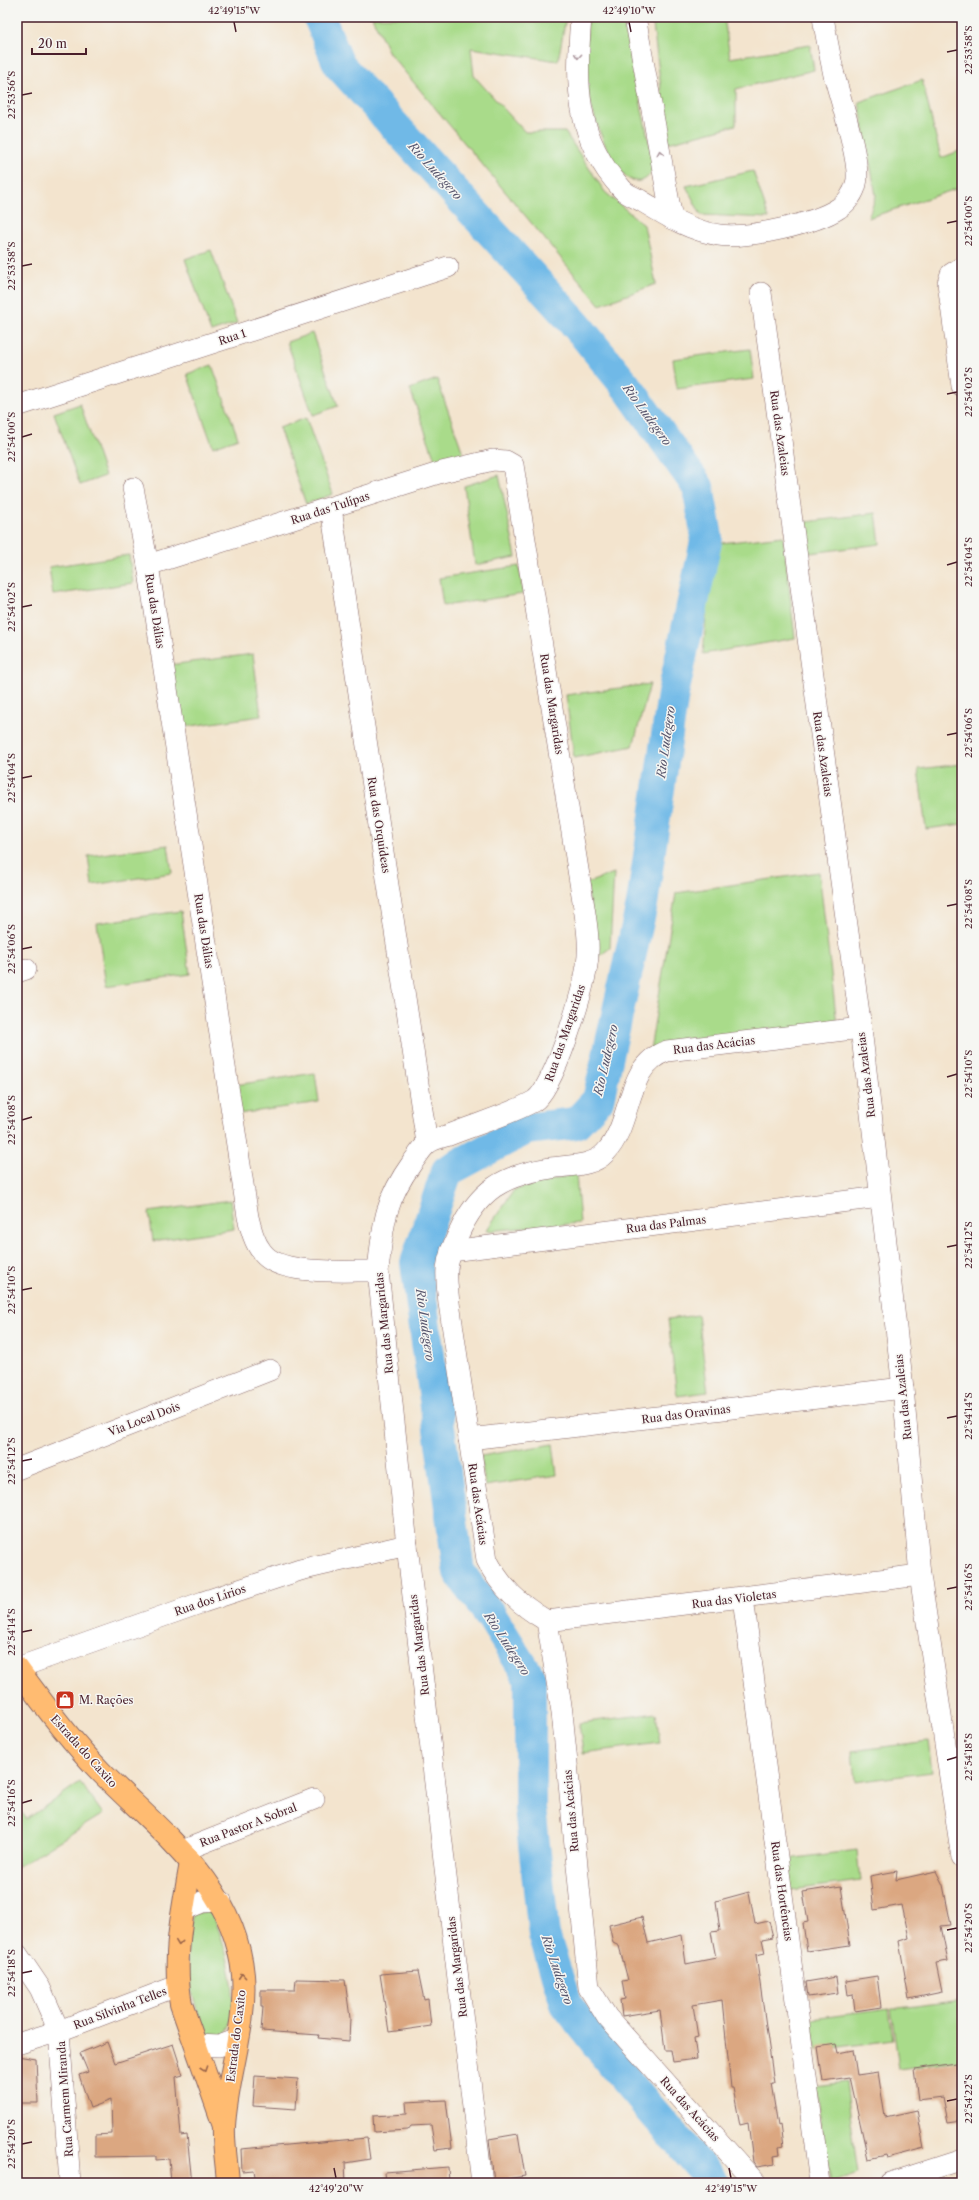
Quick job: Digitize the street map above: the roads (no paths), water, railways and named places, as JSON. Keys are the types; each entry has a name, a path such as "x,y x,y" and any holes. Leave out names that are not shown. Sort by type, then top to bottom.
{"main road":[{"name":"Estrada do Caxito","path":"17,1668 42,1704 100,1771 186,1857 221,1901 238,1950 243,1976 242,2012 224,2126 228,2183"},
{"name":"Estrada do Caxito","path":"186,1857 183,1910 178,1951 177,1986 181,2004 224,2126"}],"street":[{"path":"581,17 577,71 579,100 593,145 605,166 623,190 672,219 701,231 720,235 739,236 767,232 828,215 840,207 851,196 857,183 858,172 823,17"},
{"path":"635,17 672,219"},
{"path":"623,190 643,192 650,190 658,185 664,173"},
{"name":"Rua 1","path":"17,406 448,267"},
{"path":"962,267 951,274 948,283 962,386"},
{"name":"Rua das Azaleias","path":"761,292 861,1028 903,1388 920,1575 962,1858"},
{"name":"Rua das Tulípas","path":"148,565 477,462 492,460 506,461 513,465"},
{"name":"Rua das Margaridas","path":"482,2183 407,1545 378,1271 383,1226 389,1201 402,1178 427,1143 534,1101 542,1094 552,1077 573,1017 587,965 588,947 584,907 513,465"},
{"name":"Rua das Dálias","path":"133,488 148,565 248,1217 254,1236 262,1252 271,1261 283,1266 311,1270 378,1271"},
{"name":"Rua das Orquídeas","path":"331,508 427,1143"},
{"name":"Rua das Acácias","path":"756,2183 606,2017 589,1988 562,1712 547,1621 525,1608 512,1596 496,1578 487,1560 449,1302 447,1268 451,1251 467,1216 478,1200 497,1185 524,1172 589,1163 606,1153 622,1126 645,1064 659,1054 667,1051 861,1028"},
{"name":"Rua das Palmas","path":"451,1251 880,1197"},
{"name":"Via Local Dois","path":"17,1468 270,1370"},
{"name":"Rua das Oravinas","path":"469,1439 903,1388"},
{"name":"Rua dos Lírios","path":"17,1668 203,1602 300,1570 407,1545"},
{"name":"Rua das Violetas","path":"547,1621 920,1575"},
{"name":"Rua das Hortências","path":"743,1598 820,2183"},
{"name":"Rua Pastor A Sobral","path":"186,1857 314,1799"},
{"path":"183,1910 202,1902 221,1901"},
{"name":"Rua Carmem Miranda","path":"17,1954 40,1988 60,2031 70,2183"},
{"name":"Rua Silvinha Telles","path":"17,2044 60,2031 177,1986"},
{"path":"196,2045 219,2046 238,2039"},
{"path":"891,2183 962,2160"}],"waterway":[{"name":"Rio Ludegero","path":"319,17 339,65 577,326 630,391 698,487 707,537 673,694 642,904 598,1100 576,1123 526,1129 447,1171 416,1263 459,1572 491,1616 530,1678 530,1808 544,1935 566,2004 617,2070 714,2183"}],"place":[{"name":"M. Rações","path":"65,1700"}]}
